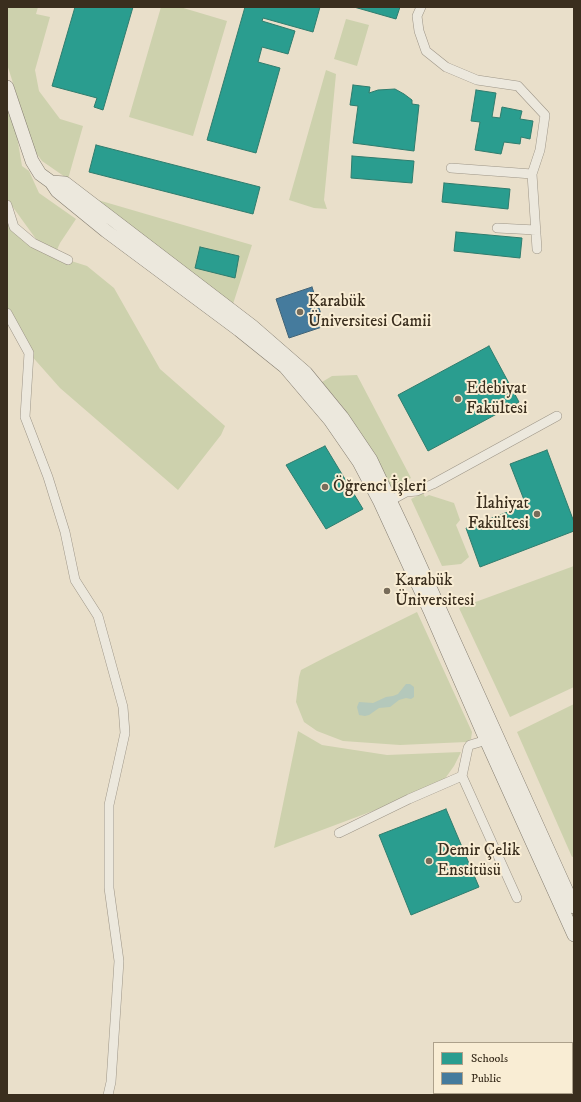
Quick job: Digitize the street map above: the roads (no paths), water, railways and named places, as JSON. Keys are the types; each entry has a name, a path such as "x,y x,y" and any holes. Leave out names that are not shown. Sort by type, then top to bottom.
{"main road":[{"path":"7,86 32,161 40,174 51,182 57,191 106,231 240,330 285,367 330,420 386,503 430,611 574,907"},
{"path":"491,738 574,935"}],"street":[{"path":"421,7 417,16 419,31 426,51 446,67 477,80 518,86 545,115 540,150 532,174 537,249"},
{"path":"451,168 532,174"},
{"path":"7,205 14,227 33,243 68,260"},
{"path":"497,228 536,230"},
{"path":"7,313 29,353 25,417 61,518 75,580 98,616 123,708 125,733 108,805 109,888 119,961 111,1082 108,1095"},
{"path":"386,503 406,492 417,490 433,484 557,416"},
{"path":"491,738 470,745 462,776 517,898"},
{"path":"339,833 462,776"}],"place":[{"name":"Karabük Üniversitesi Camii","path":"300,312"},
{"name":"Edebiyat Fakültesi","path":"458,399"},
{"name":"Öğrenci İşleri","path":"325,487"},
{"name":"İlahiyat Fakültesi","path":"537,514"},
{"name":"Karabük Üniversitesi","path":"387,591"},
{"name":"Demir Çelik Enstitüsü","path":"429,861"}]}
